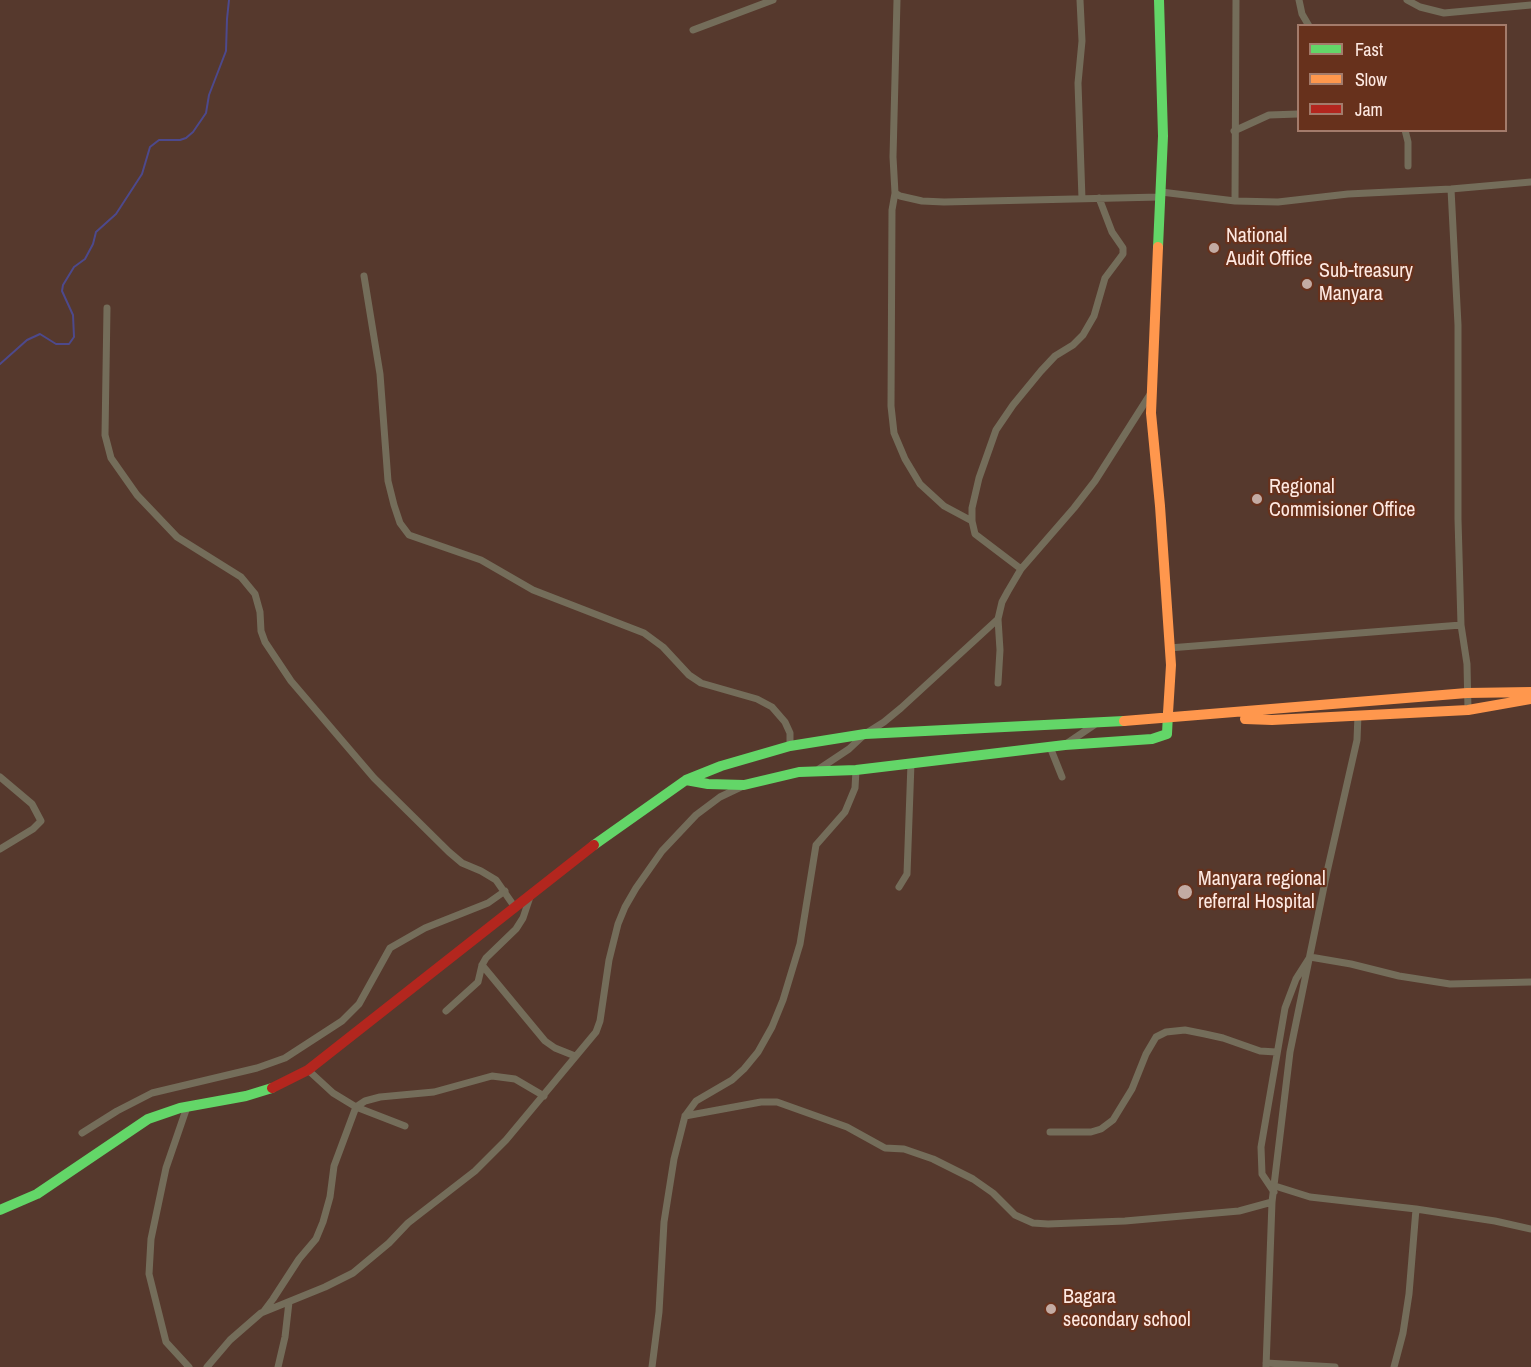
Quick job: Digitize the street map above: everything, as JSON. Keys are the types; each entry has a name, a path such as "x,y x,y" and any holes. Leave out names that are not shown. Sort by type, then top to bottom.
{"main road":[{"path":"686,780 708,784 744,785 786,774 818,770 856,770 1065,745 1160,737 1167,734 1172,681 1160,506 1152,431 1162,136 1159,0"},
{"path":"0,1210 37,1194 148,1119 188,1106 267,1090 308,1070 616,828 686,780 721,766 790,746 865,734 1167,719 1467,693 1531,692"},
{"path":"1192,716 1272,720 1468,710 1531,699"}],"street":[{"path":"693,30 773,0"},
{"path":"897,0 893,157 895,193 892,210 891,398 894,433 920,484 944,506 972,521"},
{"path":"1080,0 1082,41 1078,83 1082,199"},
{"path":"1234,201 1236,0"},
{"path":"1299,0 1302,14 1308,24"},
{"path":"1407,0 1420,7 1444,13 1531,5"},
{"path":"1234,131 1257,118 1269,115 1297,114"},
{"path":"1406,132 1408,166"},
{"path":"895,193 922,201 944,202 1082,199 1160,194 1234,201 1278,201 1531,182"},
{"path":"1451,189 1458,325 1461,626 1467,664 1468,710"},
{"path":"1022,569 975,534 972,508 979,477 996,430 1041,371 1055,356 1073,345 1083,335 1094,316 1106,278 1123,254 1099,198"},
{"path":"364,276 379,366 388,481 400,523 409,535 481,560 533,590 644,633 663,646 689,675 701,683 757,699 772,707 785,722 790,733 790,746"},
{"path":"107,308 105,435 111,458 137,495 177,537 241,577 255,594 265,642 291,681 374,778 462,863 496,880 514,906"},
{"path":"999,683 998,619 1002,602 1022,569 1095,481 1152,392"},
{"path":"818,770 901,708 998,619"},
{"path":"1169,648 1461,626"},
{"path":"1335,1367 1266,1365 1272,1202 1290,1052 1357,740 1358,703"},
{"path":"1065,745 1099,722"},
{"path":"1050,747 1062,777"},
{"path":"899,887 907,874 911,763"},
{"path":"652,1367 659,1312 664,1222 674,1159 685,1116 696,1101 732,1080 744,1069 758,1052 772,1027 800,944 816,845 845,812 855,788 856,770"},
{"path":"0,777 32,804 40,821 33,829 0,849"},
{"path":"261,1313 353,1273 408,1223 475,1171 506,1140 596,1032 618,924 636,888 662,851 696,814 744,785"},
{"path":"82,1133 152,1093 257,1068 285,1058 342,1021 359,1004 390,948 425,928 488,903 505,891"},
{"path":"446,1011 475,985 486,958 516,929 528,909 532,892"},
{"path":"1310,957 1399,976 1450,984 1531,982"},
{"path":"1310,957 1296,979 1285,1008 1276,1052 1260,1161 1262,1174 1274,1189 1310,1197 1416,1209 1531,1229"},
{"path":"482,965 545,1041 575,1056"},
{"path":"1050,1132 1091,1132 1101,1129 1113,1119 1132,1089 1156,1036 1166,1032 1185,1030 1223,1038 1260,1051 1276,1052"},
{"path":"308,1070 333,1092 356,1107 405,1126"},
{"path":"207,1367 230,1340 261,1313 273,1299 299,1259 316,1239 330,1197 334,1166 356,1107 365,1101 380,1097 434,1092 492,1076 515,1078 544,1096"},
{"path":"685,1116 761,1102 777,1102 848,1127 885,1148 904,1149 933,1159 973,1179 993,1192 1015,1215 1034,1223 1125,1221 1239,1211 1272,1202"},
{"path":"188,1106 166,1168 151,1239 149,1274 166,1342 189,1367"},
{"path":"1394,1367 1403,1333 1409,1294 1416,1209"},
{"path":"278,1367 285,1337 289,1302"}],"waterway":[{"path":"0,364 27,340 40,334 56,344 69,344 74,337 73,315 62,291 63,285 74,267 85,259 96,232 116,214 142,174 150,147 159,140 186,138 206,113 209,95 226,51 229,0"}],"traffic: fast":[{"path":"1158,247 1163,136 1159,0"},
{"path":"686,780 708,784 744,785 799,772 856,770 1065,745 1152,739 1167,734 1168,713"},
{"path":"594,845 686,780 721,766 790,746 865,734 1124,721"},
{"path":"0,1210 37,1194 148,1119 180,1108 246,1096 272,1088"}],"traffic: slow":[{"path":"1158,247 1151,413 1171,665 1168,713"},
{"path":"1124,721 1467,693 1531,692"},
{"path":"1245,719 1272,720 1468,710 1531,699"}],"traffic: jam":[{"path":"272,1088 308,1070 594,845"}],"place":[{"name":"National Audit Office","path":"1214,248"},
{"name":"Sub-treasury Manyara","path":"1307,284"},
{"name":"Regional Commisioner Office","path":"1257,499"},
{"name":"Manyara regional referral Hospital","path":"1185,892"},
{"name":"Bagara secondary school","path":"1051,1309"}]}
